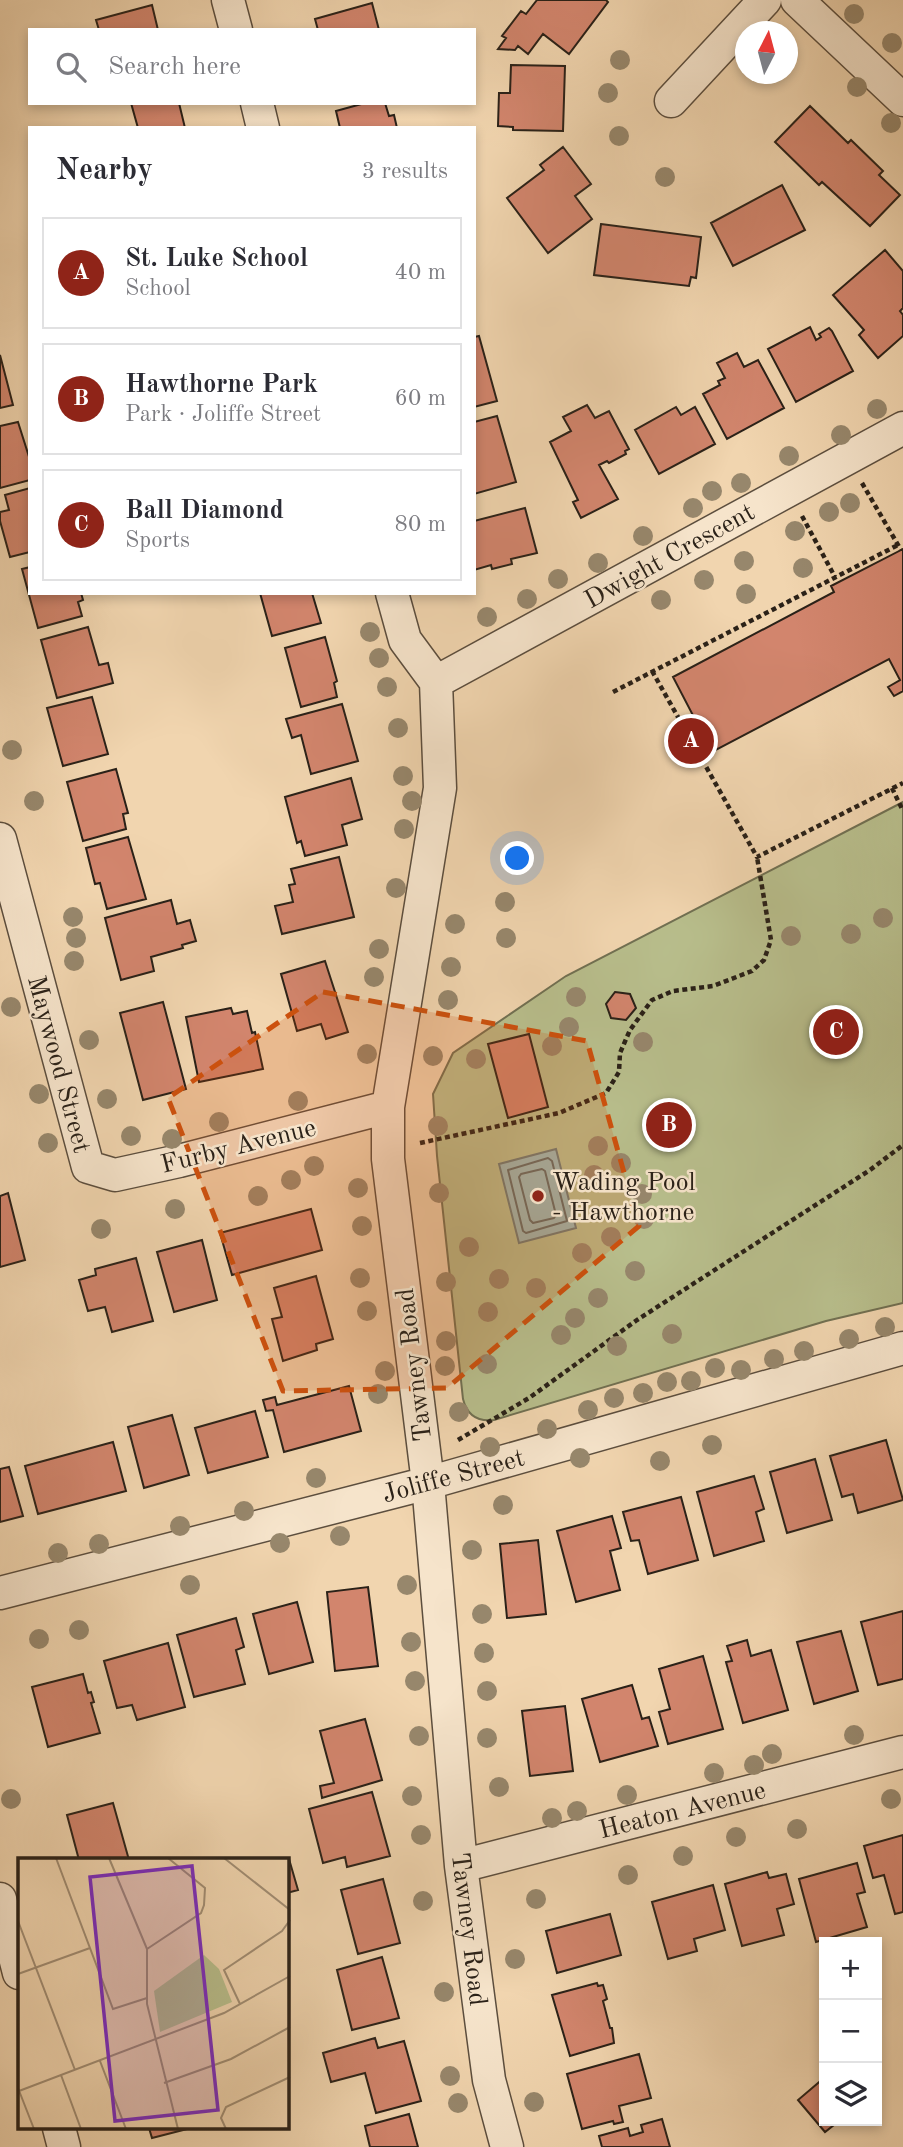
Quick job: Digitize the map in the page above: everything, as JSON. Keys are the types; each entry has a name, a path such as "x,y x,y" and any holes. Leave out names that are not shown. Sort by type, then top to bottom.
{"street":[{"path":"228,0 235,28"},
{"path":"671,101 765,0"},
{"path":"797,0 903,100"},
{"path":"257,105 263,126"},
{"name":"Dwight Crescent","path":"436,682 903,428"},
{"path":"393,595 405,640 436,682"},
{"name":"Tawney Road","path":"436,682 440,788 388,1107 388,1149 428,1483 461,1866 489,2080 507,2147"},
{"name":"Maywood Street","path":"0,839 88,1167"},
{"name":"Furby Avenue","path":"88,1167 115,1175 388,1107"},
{"name":"Joliffe Street","path":"0,1593 428,1483 903,1348"},
{"name":"Heaton Avenue","path":"461,1866 903,1752"},
{"path":"0,1899 18,1969"},
{"path":"60,2130 64,2147"}],"path":[{"path":"788,490 835,577"},
{"path":"613,692 835,577 899,547 873,501"},
{"path":"388,1149 470,1134 559,1113 606,1093 619,1072 620,1053 630,1030 652,1000 673,991 713,986 736,979 765,960 771,940 757,857 652,671"},
{"path":"757,857 903,782"},
{"path":"892,788 903,811"},
{"path":"454,1442 529,1398 637,1320 870,1170 903,1145"}],"highlighted area":[{"path":"323,992 587,1041 639,1226 447,1388 283,1391 168,1098"}],"green space":[{"path":"903,802 903,1303 826,1321 494,1420 483,1420 474,1416 463,1399 433,1094 453,1053 566,976"}],"water":[{"name":"Wading Pool - Hawthorne","path":"556,1149 576,1228 519,1243 499,1164"}],"building":[{"path":"537,0 608,2 569,54 543,34 528,54 518,46 515,50 498,49 506,38 502,36 521,11 526,14"},
{"path":"372,3 378,28 317,28 315,19"},
{"path":"152,5 158,28 98,28 96,20"},
{"path":"511,65 565,66 563,131 513,130 513,127 498,126 499,93 510,93"},
{"path":"132,105 179,105 185,126 137,126"},
{"path":"358,105 386,105 389,116 394,115 397,126 340,126 336,111"},
{"path":"810,106 848,143 851,140 883,171 879,175 900,195 870,226 822,182 819,185 775,142"},
{"path":"563,147 591,184 575,196 592,219 548,253 507,198 544,170 540,165"},
{"path":"782,185 805,230 733,266 711,223"},
{"path":"601,224 701,237 696,278 691,277 689,286 594,275"},
{"path":"885,250 903,271 903,308 900,311 903,315 903,336 878,358 859,335 864,330 833,295"},
{"path":"810,327 816,340 821,337 819,334 829,328 832,331 853,371 796,402 768,349"},
{"path":"479,336 497,401 476,406 476,337"},
{"path":"737,353 744,367 758,360 784,408 727,439 703,394 720,385 718,381 725,378 717,363"},
{"path":"0,355 13,405 0,408"},
{"path":"587,405 595,418 609,411 629,449 625,451 626,454 599,465 618,499 581,518 573,502 578,500 550,442 571,431 563,417"},
{"path":"676,407 681,415 695,407 715,444 659,474 635,430"},
{"path":"497,416 516,482 476,493 476,421"},
{"path":"18,422 28,454 28,481 0,488 0,426"},
{"path":"28,489 28,552 10,557 0,521 0,512 9,510 5,495"},
{"path":"525,508 537,553 511,559 512,564 492,569 491,565 476,569 476,520"},
{"path":"903,549 903,691 894,696 888,687 900,680 889,659 712,752 673,677 834,592 831,586"},
{"path":"28,568 28,591 22,569"},
{"path":"29,595 82,595 83,600 78,602 82,616 38,628"},
{"path":"261,595 313,595 321,623 272,636"},
{"path":"88,627 99,665 108,663 113,683 57,698 41,640"},
{"path":"325,637 337,681 334,683 337,697 301,707 285,648"},
{"path":"92,697 108,754 63,766 47,708"},
{"path":"342,704 358,761 311,774 301,735 292,738 286,719"},
{"path":"116,769 128,813 123,814 126,829 83,841 67,782"},
{"path":"351,778 362,819 342,825 347,845 305,856 301,841 297,843 285,797"},
{"path":"128,837 146,899 107,909 100,883 95,884 86,848"},
{"path":"339,857 354,917 282,934 275,906 293,902 289,885 295,884 291,869"},
{"path":"171,900 177,924 190,920 196,941 182,945 183,948 151,957 154,971 121,980 105,918"},
{"path":"325,961 348,1032 326,1039 321,1024 297,1031 281,974"},
{"path":"615,992 630,994 636,1008 626,1020 611,1018 606,1004"},
{"path":"163,1002 186,1089 143,1100 120,1013"},
{"path":"231,1008 233,1014 247,1011 252,1033 255,1032 263,1069 199,1082 186,1017"},
{"path":"529,1034 548,1107 508,1118 488,1044"},
{"path":"8,1193 25,1260 0,1267 0,1196"},
{"path":"311,1209 322,1250 232,1275 220,1233"},
{"path":"202,1240 217,1300 174,1312 157,1252"},
{"path":"136,1258 153,1321 112,1332 105,1307 88,1311 79,1280 96,1275 95,1269"},
{"path":"316,1276 333,1339 316,1344 317,1350 283,1361 272,1319 282,1317 274,1288"},
{"path":"349,1386 361,1431 284,1452 273,1410 266,1411 263,1400 275,1397 277,1405"},
{"path":"255,1411 268,1457 208,1473 195,1428"},
{"path":"172,1415 189,1475 144,1488 128,1427"},
{"path":"886,1440 903,1500 858,1513 853,1494 842,1497 830,1456"},
{"path":"113,1442 126,1491 38,1514 25,1466"},
{"path":"815,1459 832,1520 787,1533 770,1472"},
{"path":"9,1467 23,1516 0,1522 0,1469"},
{"path":"754,1476 764,1509 756,1512 764,1541 714,1556 697,1492"},
{"path":"681,1497 698,1560 648,1574 639,1540 631,1541 623,1512"},
{"path":"612,1516 621,1548 610,1551 620,1590 576,1602 557,1531"},
{"path":"538,1540 546,1614 507,1618 500,1544"},
{"path":"368,1587 378,1666 335,1671 327,1592"},
{"path":"297,1602 313,1662 269,1674 253,1614"},
{"path":"903,1611 903,1679 878,1685 861,1622"},
{"path":"236,1618 244,1647 236,1650 245,1684 194,1697 177,1635"},
{"path":"841,1631 858,1691 814,1704 797,1642"},
{"path":"747,1640 751,1656 771,1650 788,1710 743,1723 726,1662 732,1661 727,1646"},
{"path":"168,1643 185,1707 137,1720 132,1705 117,1708 104,1661"},
{"path":"703,1656 723,1729 668,1744 659,1712 670,1709 659,1669"},
{"path":"83,1674 88,1693 91,1692 94,1702 91,1703 100,1733 48,1747 32,1687"},
{"path":"632,1685 642,1719 649,1717 658,1746 600,1762 582,1699"},
{"path":"565,1706 573,1771 530,1776 522,1711"},
{"path":"365,1719 382,1780 322,1798 320,1786 334,1783 320,1731"},
{"path":"372,1792 390,1856 347,1867 345,1857 323,1863 309,1809"},
{"path":"113,1803 128,1858 78,1858 67,1815"},
{"path":"903,1835 903,1912 895,1914 884,1875 873,1878 864,1846"},
{"path":"289,1859 298,1890 289,1892"},
{"path":"857,1863 865,1892 857,1894 867,1927 833,1937 819,1937 819,1941 816,1942 799,1879"},
{"path":"767,1872 769,1878 786,1874 794,1904 777,1909 784,1935 742,1946 725,1884"},
{"path":"383,1879 400,1943 358,1954 341,1890"},
{"path":"713,1885 725,1930 694,1939 697,1951 668,1959 652,1902"},
{"path":"610,1914 621,1955 557,1973 546,1931"},
{"path":"382,1957 399,2018 352,2030 337,1970"},
{"path":"597,1983 598,1986 603,1985 607,1999 603,2001 614,2043 570,2056 552,1995"},
{"path":"375,2038 378,2048 404,2041 421,2101 376,2113 365,2073 331,2082 323,2053"},
{"path":"639,2054 651,2098 619,2106 623,2122 614,2124 613,2121 582,2129 567,2074"},
{"path":"819,2082 819,2125 798,2100"},
{"path":"409,2114 418,2147 370,2147 365,2126"},
{"path":"662,2119 670,2147 602,2147 599,2136 628,2128 630,2136 643,2132 641,2125"},
{"path":"820,2126 833,2126 825,2132"},
{"path":"150,2130 183,2130 152,2138"}],"place":[{"name":"St. Luke School","path":"691,741"},
{"name":"Ball Diamond","path":"836,1032"},
{"name":"Hawthorne Park","path":"669,1125"},
{"name":"Wading Pool - Hawthorne","path":"538,1196"}]}
